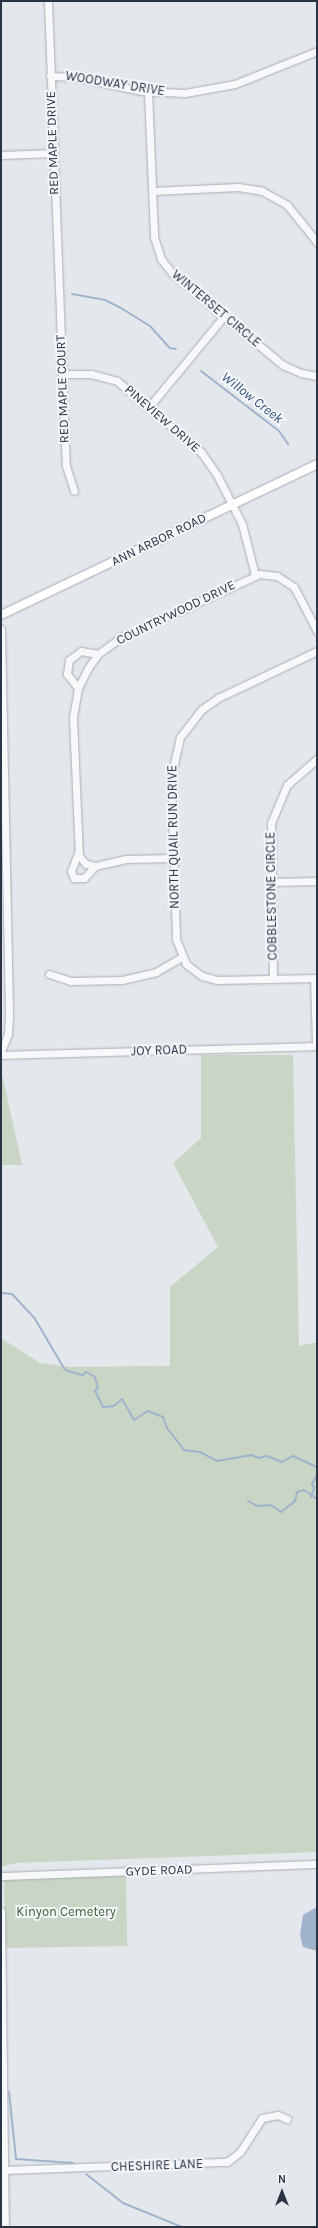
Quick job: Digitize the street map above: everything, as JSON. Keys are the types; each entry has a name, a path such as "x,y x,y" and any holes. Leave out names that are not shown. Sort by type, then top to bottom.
{"main road":[{"name":"ANN ARBOR ROAD","path":"1,616 317,464"}],"street":[{"name":"RED MAPLE DRIVE","path":"48,1 59,285"},
{"name":"WOODWAY DRIVE","path":"50,76 76,77 148,91 184,93 221,87 252,78 317,51"},
{"name":"WINTERSET CIRCLE","path":"148,91 154,237 161,259 172,273 283,364 301,373 317,376"},
{"path":"1,155 53,153"},
{"path":"152,191 238,187 262,191 287,205 317,242"},
{"name":"RED MAPLE COURT","path":"59,285 66,466 74,492"},
{"path":"150,407 224,316"},
{"name":"PINEVIEW DRIVE","path":"62,374 91,374 108,377 150,407 201,452 232,505 246,535 255,575"},
{"path":"255,575 277,576 294,587 317,631"},
{"name":"COUNTRYWOOD DRIVE","path":"173,858 126,859 95,866 84,878 74,878 71,871 78,853 73,718 78,688 98,654 120,638 255,575"},
{"path":"1,629 9,1018 8,1034 1,1052"},
{"path":"78,688 67,674 69,660 81,651 98,654"},
{"name":"NORTH QUAIL RUN DRIVE","path":"182,958 176,939 173,858 172,769 176,748 187,726 218,698 317,651"},
{"name":"COBBLESTONE CIRCLE","path":"273,979 270,831 278,802 292,779 317,759"},
{"path":"78,853 86,864 95,866"},
{"path":"271,882 317,881"},
{"path":"49,974 70,981 136,979 156,972 182,958 194,971 210,979 316,978 317,1046"},
{"name":"JOY ROAD","path":"1,1055 317,1046"},
{"name":"GYDE ROAD","path":"1,1876 317,1864"},
{"path":"1,1911 2,2106 5,2227"},
{"name":"CHESHIRE LANE","path":"4,2170 227,2162 240,2152 262,2118 278,2115 287,2119"}],"green space":[{"path":"201,1055 293,1055 299,1346 317,1342 317,1852 16,1863 1,1867 1,1338 40,1363 71,1367 170,1366 170,1287 218,1247 173,1163 201,1138"},
{"path":"1,1069 22,1165 1,1165"},
{"name":"Kinyon Cemetery","path":"126,1876 127,1946 5,1948 4,1878"}],"water":[{"path":"317,1907 317,1951 303,1947 300,1935 303,1915"}],"waterway":[{"name":"Willow Creek","path":"72,294 105,300 121,308 150,326 170,348 176,349"},
{"name":"Willow Creek","path":"201,371 279,431 288,444"},
{"path":"1,1293 12,1294 35,1319 65,1370 83,1375 86,1372 95,1377 98,1388 95,1391 103,1407 114,1406 122,1399 134,1420 148,1411 163,1417 167,1428 184,1450 200,1452 217,1461 251,1455 259,1458 267,1456 282,1462 293,1456 317,1467"},
{"path":"311,1497 314,1488 312,1484 317,1475"},
{"path":"248,1501 257,1506 271,1505 281,1512 295,1501 297,1492 304,1490 317,1499"},
{"path":"9,2092 16,2159 73,2163"},
{"path":"86,2174 123,2203 182,2227"}]}
